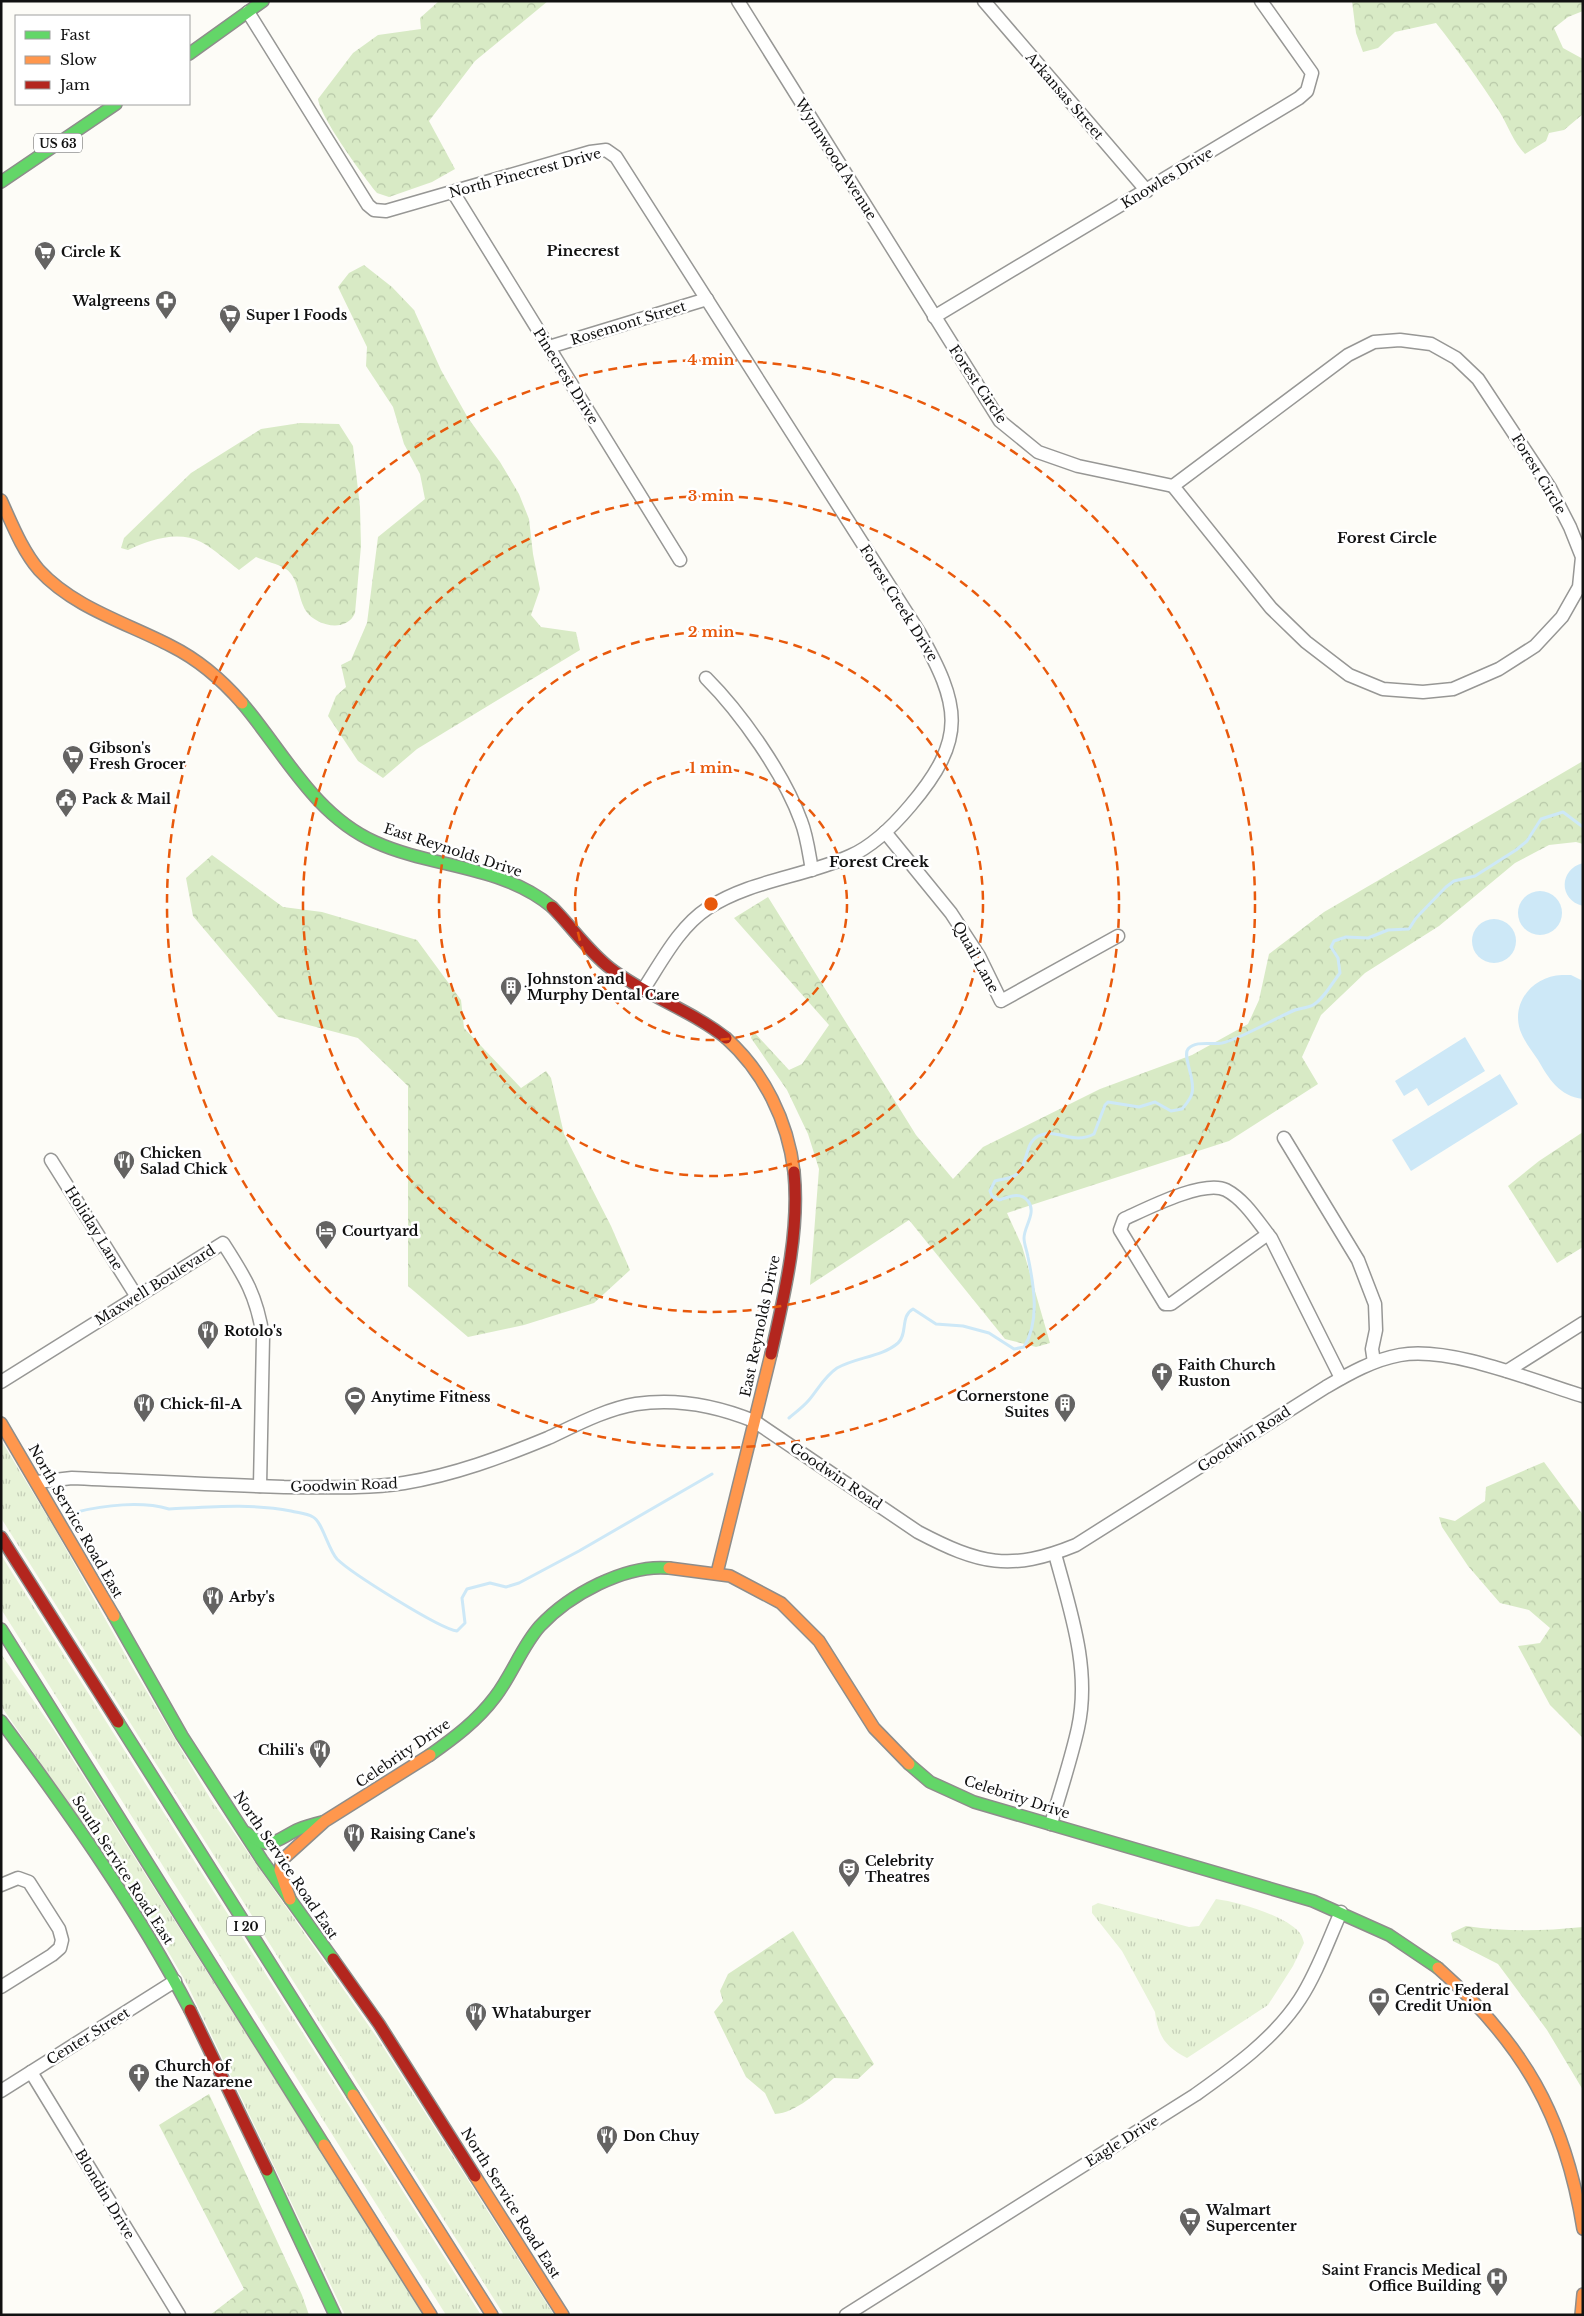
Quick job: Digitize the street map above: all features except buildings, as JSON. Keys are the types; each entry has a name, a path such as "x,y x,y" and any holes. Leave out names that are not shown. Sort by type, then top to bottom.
{"main road":[{"path":"190,53 263,1"},
{"name":"US 63","path":"1,182 115,105"},
{"name":"East Reynolds Drive","path":"1,500 18,536 38,569 65,592 181,652 214,675 245,707 298,779 324,808 357,833 384,845 493,876 533,892 563,919 608,966 643,990 708,1026 736,1047 757,1071 771,1096 790,1145 796,1187 788,1276 717,1573"},
{"name":"North Service Road East","path":"1,1423 37,1482 182,1736 239,1825 379,2024 563,2315"},
{"name":"I 20","path":"1,1537 492,2315"},
{"name":"Celebrity Drive","path":"325,1821 428,1757 467,1728 495,1696 539,1627 584,1590 621,1575 664,1568 730,1576 767,1594 795,1615 819,1641 874,1728 901,1758 930,1782 974,1802 1313,1901 1365,1922 1400,1941 1439,1969 1484,2012 1520,2057 1546,2101 1567,2150 1580,2195 1583,2229"},
{"path":"1,1630 431,2315"},
{"name":"South Service Road East","path":"1,1721 117,1885 176,1981 221,2071 335,2315"},
{"path":"239,1825 258,1842 268,1844 282,1840 299,1829 325,1821"},
{"path":"290,1899 280,1870 282,1860 325,1821"},
{"path":"1581,2315 1583,2294"}],"street":[{"name":"Arkansas Street","path":"984,1 1147,191"},
{"name":"Knowles Drive","path":"934,317 1147,191 1299,98 1307,91 1312,73 1261,1"},
{"name":"Wynnwood Avenue","path":"742,2 934,317"},
{"name":"North Pinecrest Drive","path":"248,12 371,208 386,211 590,152 606,150 611,152 620,162 823,481"},
{"name":"Pinecrest Drive","path":"453,192 680,560"},
{"name":"Rosemont Street","path":"548,347 707,299"},
{"name":"Forest Circle","path":"934,317 1000,421 1038,452 1078,466 1173,486 1271,608 1299,635 1349,675 1383,688 1423,692 1453,690 1499,669 1535,646 1562,617 1579,587 1582,557 1550,488 1478,379 1456,358 1431,344 1400,340 1374,342 1348,355 1173,486"},
{"name":"Forest Creek Drive","path":"643,990 677,938 694,918 707,908 749,888 812,870 851,856 885,832 927,786 946,754 951,723 950,700 938,667 919,632 823,481"},
{"path":"706,678 738,714 783,782 802,822 812,870"},
{"name":"Quail Lane","path":"885,832 961,927 979,956 1000,1002 1118,936"},
{"path":"1284,1138 1358,1260 1375,1304 1376,1330 1372,1349 1374,1362"},
{"name":"Holiday Lane","path":"51,1160 137,1297"},
{"path":"1268,1234 1171,1304 1165,1304 1120,1230 1124,1220 1139,1212 1198,1190 1211,1187 1225,1190 1237,1198 1268,1234 1341,1378"},
{"name":"Maxwell Boulevard","path":"1,1382 222,1243 252,1291 263,1337 260,1486"},
{"path":"1507,1371 1583,1323"},
{"name":"Goodwin Road","path":"37,1482 72,1478 339,1488 404,1483 498,1458 601,1414 635,1404 665,1402 693,1404 738,1414 754,1421 918,1532 942,1545 990,1562 1018,1562 1055,1554 1095,1534 1341,1378 1374,1362 1414,1353 1442,1355 1507,1371 1583,1396"},
{"path":"1051,1824 1078,1726 1082,1693 1079,1648 1055,1554"},
{"path":"1,1885 18,1878 28,1882 59,1929 62,1940 60,1948 52,1955 1,1987"},
{"name":"Eagle Drive","path":"846,2315 1175,2108 1228,2072 1257,2048 1296,2005 1341,1912"},
{"name":"Center Street","path":"1,2091 176,1981"},
{"name":"Blondin Drive","path":"31,2072 179,2315"}],"green space":[{"path":"439,1 548,1 475,61 429,121 455,169 432,182 389,197 377,193 343,147 326,119 318,99 353,53 378,35 421,29 420,18"},
{"path":"1352,1 1583,1 1583,11 1568,17 1554,28 1563,48 1583,59 1583,114 1564,130 1549,133 1546,141 1525,154 1517,144 1484,88 1436,23 1395,32 1378,48 1363,52 1356,33"},
{"path":"364,265 392,287 414,310 441,370 468,418 500,462 519,494 529,519 540,589 531,615 541,627 576,632 580,650 417,749 383,778 358,761 328,716 336,696 346,687 341,665 351,660 367,623 378,537 425,499 420,474 404,444 393,407 366,366 367,347 338,287 349,273"},
{"path":"300,423 339,424 353,446 360,507 361,546 355,613 351,620 345,624 331,625 316,620 310,616 303,606 296,583 290,573 283,567 256,557 239,570 201,542 183,537 154,540 128,550 121,548 124,538 191,473 261,429"},
{"path":"1583,761 1583,844 1576,842 1549,845 1515,863 1439,926 1365,973 1321,1015 1302,1057 1318,1084 1229,1141 1007,1213 1022,1246 1050,1343 1036,1347 1005,1339 909,1220 810,1285 819,1169 808,1134 787,1090 751,1038 753,1031 789,1070 802,1064 829,1025 734,918 768,897 916,1135 953,1179 983,1147 1100,1089 1192,1055 1248,1024 1259,1000 1269,954 1324,912"},
{"path":"212,855 283,907 322,912 417,940 461,1000 464,1028 521,1088 546,1071 551,1078 564,1134 611,1226 630,1270 594,1303 524,1325 468,1337 408,1286 408,1086 358,1038 278,1017 193,916 186,878"},
{"path":"1583,1132 1583,1247 1557,1263 1508,1186 1539,1161"},
{"path":"1,1440 53,1526 131,1665 210,1798 378,2039 554,2315 504,2315 1,1518"},
{"path":"1544,1462 1583,1515 1583,1738 1550,1705 1518,1646 1540,1643 1550,1628 1529,1610 1500,1603 1468,1566 1442,1527 1439,1517 1455,1521 1485,1501 1486,1487"},
{"path":"1,1555 481,2315 446,2315 1,1609"},
{"path":"1,1654 54,1730 424,2315 345,2315 187,1984 151,1922 1,1706"},
{"path":"1216,1899 1248,1906 1283,1920 1299,1932 1304,1943 1293,1966 1268,2005 1187,2058 1174,2050 1164,2040 1158,2028 1155,2012 1122,1951 1092,1913 1092,1906 1098,1903 1189,1927 1199,1926"},
{"path":"1466,1926 1524,1930 1583,1927 1583,2090 1547,2030 1498,1964 1453,1941 1451,1933"},
{"path":"793,1931 874,2064 858,2079 834,2078 799,2106 783,2113 775,2114 765,2093 746,2077 714,2012 723,2001 720,1991 728,1974"},
{"path":"209,2094 302,2295 309,2315 210,2315 244,2289 159,2125"}],"water":[{"path":"1583,863 1583,906 1569,898 1565,884 1569,871"},
{"path":"1540,891 1552,895 1558,901 1562,913 1558,925 1552,931 1540,935 1528,931 1522,925 1518,913 1522,901 1528,895"},
{"path":"1494,919 1506,923 1512,929 1516,941 1512,953 1506,959 1494,963 1482,959 1476,953 1472,941 1476,929 1482,923"},
{"path":"1571,975 1583,981 1583,1099 1567,1094 1551,1080 1524,1038 1518,1019 1522,1000 1534,985 1552,976"},
{"path":"1465,1037 1485,1071 1428,1106 1417,1088 1404,1096 1395,1081"},
{"path":"1500,1074 1518,1104 1411,1171 1392,1140"}],"waterway":[{"path":"789,1418 807,1403 832,1371 844,1364 892,1348 898,1343 903,1335 905,1320 913,1309 936,1324 963,1326 989,1333 1014,1349 1024,1347 1029,1337 1034,1315 1034,1291 1024,1243 1031,1210 1028,1201 1022,1196 1018,1195 999,1200 992,1196 990,1191 995,1181 1012,1177 1021,1170 1029,1147 1036,1138 1048,1134 1073,1138 1094,1134 1105,1105 1108,1102 1139,1107 1155,1102 1171,1111 1182,1109 1191,1097 1193,1088 1187,1057 1188,1049 1191,1046 1204,1043 1230,1041 1295,1010 1313,1005 1324,995 1340,973 1338,958 1331,947 1334,941 1346,937 1368,938 1388,930 1409,929 1416,918 1446,887 1454,881 1475,876 1516,850 1527,841 1541,819 1563,812 1583,827"},
{"path":"77,1512 99,1507 135,1505 169,1509 230,1506 261,1507 308,1515 313,1517 319,1524 337,1559 345,1566 415,1611 457,1631 465,1623 462,1598 467,1589 490,1583 506,1587 519,1583 579,1551 712,1474"}],"traffic: fast":[{"path":"190,53 263,1"},
{"path":"1,182 115,105"},
{"path":"242,703 317,799 334,816 353,830 397,851 466,868 511,883 532,893 552,907"},
{"path":"430,1755 465,1729 481,1714 501,1688 522,1651 540,1626 566,1603 616,1576 652,1568 669,1568"},
{"path":"114,1616 182,1736 262,1860 333,1959"},
{"path":"1,1629 324,2145"},
{"path":"1,1721 52,1791 125,1898 190,2010"},
{"path":"118,1722 353,2095"},
{"path":"909,1764 930,1782 974,1802 1313,1901 1389,1935 1438,1968"},
{"path":"247,1833 255,1839 268,1843 279,1840 302,1828 322,1822"},
{"path":"267,2170 335,2315"}],"traffic: slow":[{"path":"1,500 27,554 39,570 53,583 85,605 171,646 191,658 226,686 242,703"},
{"path":"726,1038 752,1066 772,1099 786,1134 794,1172"},
{"path":"717,1573 771,1354"},
{"path":"1,1423 114,1616"},
{"path":"669,1568 730,1576 781,1603 819,1641 874,1728 909,1764"},
{"path":"290,1899 280,1870 282,1860 325,1821 430,1755"},
{"path":"1438,1968 1468,1996 1494,2025 1536,2084 1552,2117 1565,2151 1583,2229"},
{"path":"353,2095 492,2315"},
{"path":"324,2145 431,2315"},
{"path":"475,2176 563,2315"},
{"path":"1581,2315 1583,2294"}],"traffic: jam":[{"path":"552,907 594,954 610,968 638,987 698,1019 726,1038"},
{"path":"771,1354 786,1287 793,1241 795,1218 794,1172"},
{"path":"1,1537 118,1722"},
{"path":"333,1959 379,2024 475,2176"},
{"path":"190,2010 267,2170"}],"place":[{"name":"Circle K","path":"45,271"},
{"name":"Walgreens","path":"166,320"},
{"name":"Super 1 Foods","path":"230,334"},
{"name":"Gibson's Fresh Grocer","path":"73,775"},
{"name":"Pack & Mail","path":"66,818"},
{"name":"Johnston and Murphy Dental Care","path":"511,1006"},
{"name":"Chicken Salad Chick","path":"124,1180"},
{"name":"Courtyard","path":"326,1250"},
{"name":"Rotolo's","path":"208,1350"},
{"name":"Faith Church Ruston","path":"1162,1392"},
{"name":"Anytime Fitness","path":"355,1416"},
{"name":"Chick-fil-A","path":"144,1423"},
{"name":"Cornerstone Suites","path":"1065,1423"},
{"name":"Arby's","path":"213,1616"},
{"name":"Chili's","path":"320,1769"},
{"name":"Raising Cane's","path":"354,1853"},
{"name":"Celebrity Theatres","path":"849,1888"},
{"name":"Centric Federal Credit Union","path":"1379,2017"},
{"name":"Whataburger","path":"476,2032"},
{"name":"Church of the Nazarene","path":"139,2093"},
{"name":"Don Chuy","path":"607,2155"},
{"name":"Walmart Supercenter","path":"1190,2237"},
{"name":"Saint Francis Medical Office Building","path":"1497,2297"}],"district":[{"name":"Pinecrest","path":"583,250"},
{"name":"Forest Circle","path":"1387,537"},
{"name":"Forest Creek","path":"879,861"}]}
